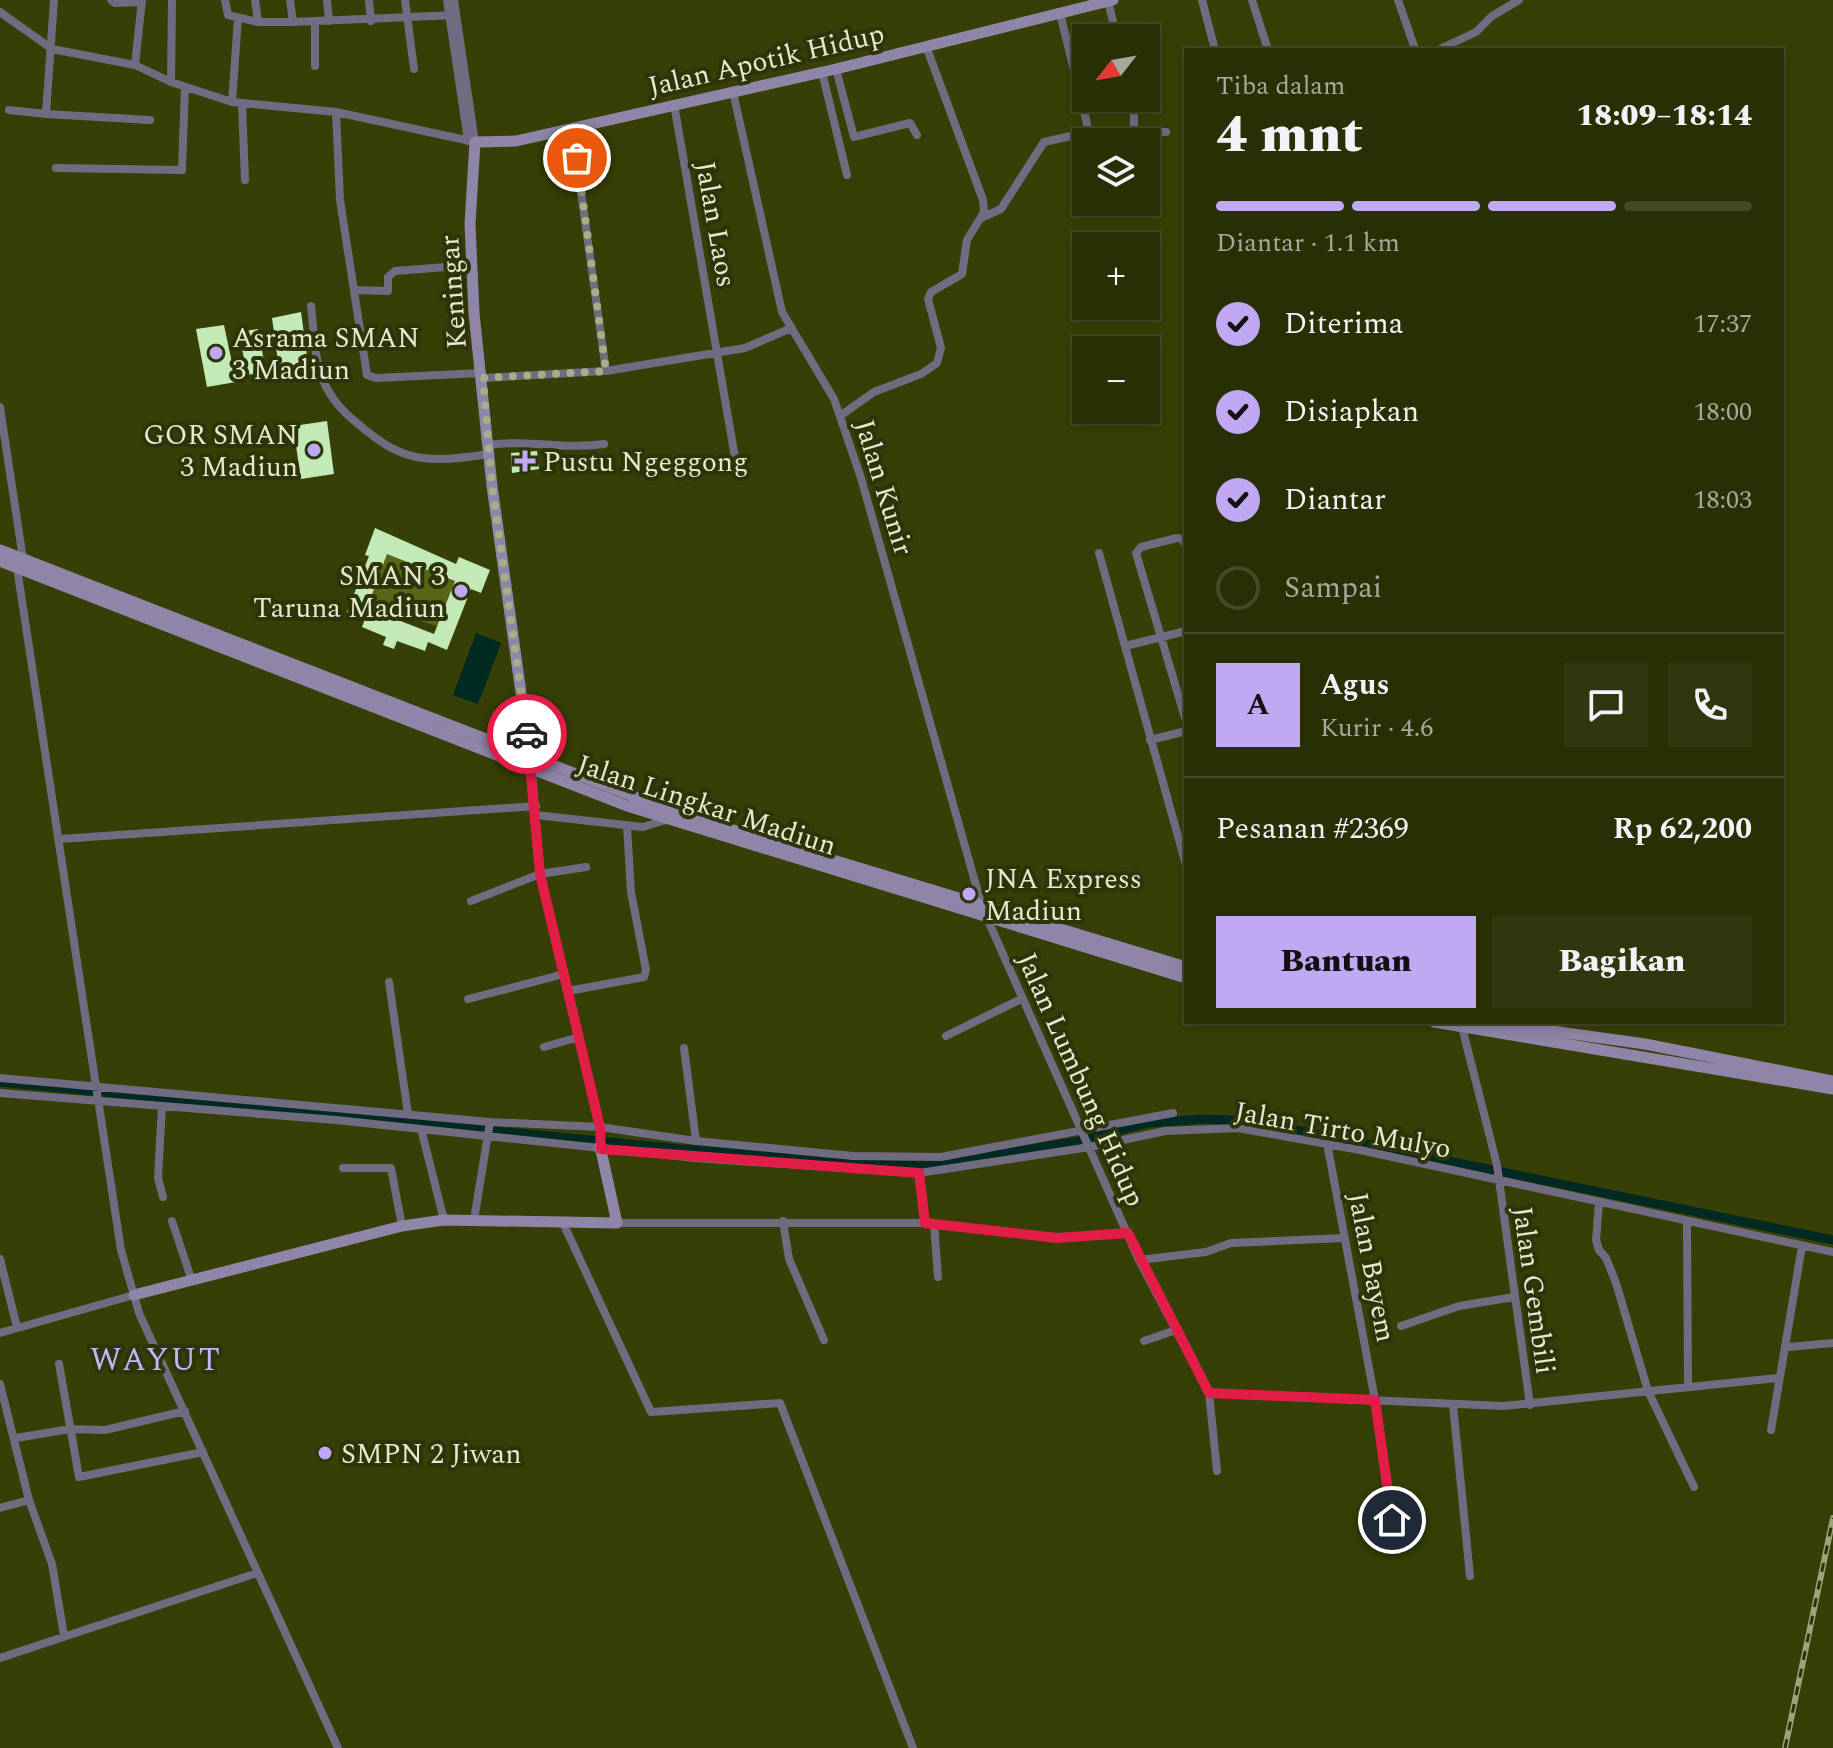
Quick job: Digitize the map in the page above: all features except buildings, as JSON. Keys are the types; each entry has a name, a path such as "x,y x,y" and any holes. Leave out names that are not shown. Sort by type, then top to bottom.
{"main road":[{"name":"Jalan Apotik Hidup","path":"472,142 507,143 836,69 1110,1"},
{"name":"Keningar","path":"472,142 472,265 488,450 532,771"},
{"name":"Jalan Lingkar Madiun","path":"0,550 20,564"},
{"name":"Jalan Lingkar Madiun","path":"0,561 20,564 367,698 530,757 670,816 981,903 1184,966"},
{"name":"Jalan Lingkar Madiun","path":"367,698 532,771 1184,977"},
{"path":"1445,1024 1645,1050 1833,1089"},
{"path":"1499,1024 1833,1081"},
{"path":"134,1295 402,1226 444,1220 617,1223 600,1148"}],"street":[{"path":"46,114 54,0"},
{"path":"111,0 115,3 142,1 135,65"},
{"path":"171,82 172,0"},
{"path":"225,0 228,15 258,22 408,20 453,15"},
{"path":"255,0 258,22"},
{"path":"290,0 293,22"},
{"path":"327,0 329,21"},
{"path":"369,0 371,21"},
{"path":"405,0 414,69"},
{"path":"447,0 453,15"},
{"path":"0,12 52,49 135,65 171,82 237,103 336,112 472,142 453,15 454,0"},
{"path":"1202,0 1214,48"},
{"path":"1252,0 1267,48"},
{"path":"1398,0 1415,48"},
{"path":"1442,48 1476,32 1492,16 1519,0"},
{"path":"1110,1 1114,24"},
{"path":"1060,13 1088,128"},
{"path":"238,18 237,103 245,180"},
{"path":"315,21 315,66"},
{"path":"840,416 874,392 921,374 937,363 941,348 928,299 931,292 962,274 967,240 981,218 983,200 926,46"},
{"path":"836,69 854,137 908,123 917,135"},
{"path":"822,72 847,175"},
{"path":"56,168 182,170 185,87"},
{"name":"Jalan Kunir","path":"733,92 776,290 789,329 829,390 840,416 896,597 981,903"},
{"name":"Jalan Laos","path":"674,104 737,469"},
{"path":"9,110 150,120"},
{"path":"336,112 340,200 367,375 376,378 606,371 745,348 789,329"},
{"path":"572,128 606,371"},
{"path":"1160,132 1166,132"},
{"path":"981,218 1001,209 1044,142 1072,136"},
{"path":"355,290 388,291 388,277 395,271 472,265"},
{"path":"311,306 323,380 349,417 390,450 420,458 488,450 517,441 571,449 604,444"},
{"path":"0,407 97,1101 121,1250 134,1295 338,1748"},
{"path":"1184,542 1177,538 1137,550 1184,714"},
{"path":"1099,553 1150,740 1184,849"},
{"path":"1125,646 1184,632"},
{"path":"1150,740 1184,732"},
{"path":"532,771 540,874 600,1129 600,1148"},
{"path":"60,839 536,811 627,826 650,826 670,816"},
{"path":"568,991 644,977 631,892 627,826"},
{"path":"471,901 540,874 586,867"},
{"name":"Jalan Lumbung Hidup","path":"986,916 1139,1260 1209,1393"},
{"path":"468,999 564,974"},
{"path":"389,982 408,1114"},
{"path":"946,1036 1021,999"},
{"name":"Jalan Gembili","path":"1462,1027 1497,1165 1530,1405"},
{"path":"544,1047 579,1037"},
{"path":"684,1048 696,1141"},
{"path":"0,1078 408,1114 489,1131"},
{"path":"0,1093 421,1129 600,1129 853,1156 941,1157 1173,1113"},
{"path":"162,1106 158,1178 163,1197"},
{"name":"Jalan Tirto Mulyo","path":"489,1131 600,1148 919,1173 1144,1135 1200,1128 1238,1128 1327,1143 1833,1252"},
{"path":"421,1129 444,1220"},
{"path":"474,1220 489,1131"},
{"name":"Jalan Bayem","path":"1327,1143 1375,1400 1397,1550"},
{"path":"343,1168 391,1168 402,1226"},
{"path":"919,1173 938,1277"},
{"path":"1599,1203 1596,1240 1616,1283 1648,1391 1694,1487"},
{"path":"172,1221 191,1278"},
{"path":"783,1221 789,1259 824,1340"},
{"path":"1687,1221 1688,1387"},
{"path":"563,1223 651,1412 780,1403 913,1748"},
{"path":"617,1223 929,1223 1057,1238 1128,1233"},
{"path":"1139,1260 1206,1252 1231,1243 1344,1238"},
{"path":"1771,1430 1778,1378 1788,1347 1802,1246"},
{"path":"0,1259 17,1327"},
{"path":"0,1333 134,1295"},
{"path":"1401,1326 1459,1306 1514,1297"},
{"path":"1144,1341 1176,1330"},
{"path":"1788,1347 1833,1343"},
{"path":"59,1364 75,1472 82,1478 203,1452"},
{"path":"1217,1471 1209,1393 1453,1405 1530,1405 1778,1378"},
{"path":"0,1384 16,1438 29,1500 52,1564 64,1636"},
{"path":"1453,1405 1470,1576"},
{"path":"16,1438 70,1429 105,1430 185,1411"},
{"path":"0,1508 29,1500"},
{"path":"0,1658 257,1573"}],"green space":[{"path":"387,554 455,581 438,626 404,617 369,601"}],"water":[{"path":"476,633 501,643 478,704 453,695"}],"waterway":[{"path":"0,1082 690,1150"},
{"path":"686,1149 933,1165 1074,1142 1148,1123 1201,1119 1254,1121 1833,1240"}],"railway":[{"path":"1785,1748 1833,1518"}],"way so far":[{"path":"527,734 492,486 483,378 606,371 577,158"}],"place":[{"name":"Asrama SMAN 3 Madiun","path":"216,353"},
{"name":"GOR SMAN 3 Madiun","path":"314,450"},
{"name":"Pustu Ngeggong","path":"525,461"},
{"name":"SMAN 3 Taruna Madiun","path":"461,591"},
{"name":"JNA Express Madiun","path":"969,894"},
{"name":"SMPN 2 Jiwan","path":"325,1453"}],"district":[{"name":"WAYUT","path":"156,1359"}],"route":[{"path":"527,734 540,874 600,1127 601,1149 919,1173 925,1223 1057,1238 1128,1233 1209,1393 1375,1400 1392,1520"}]}
